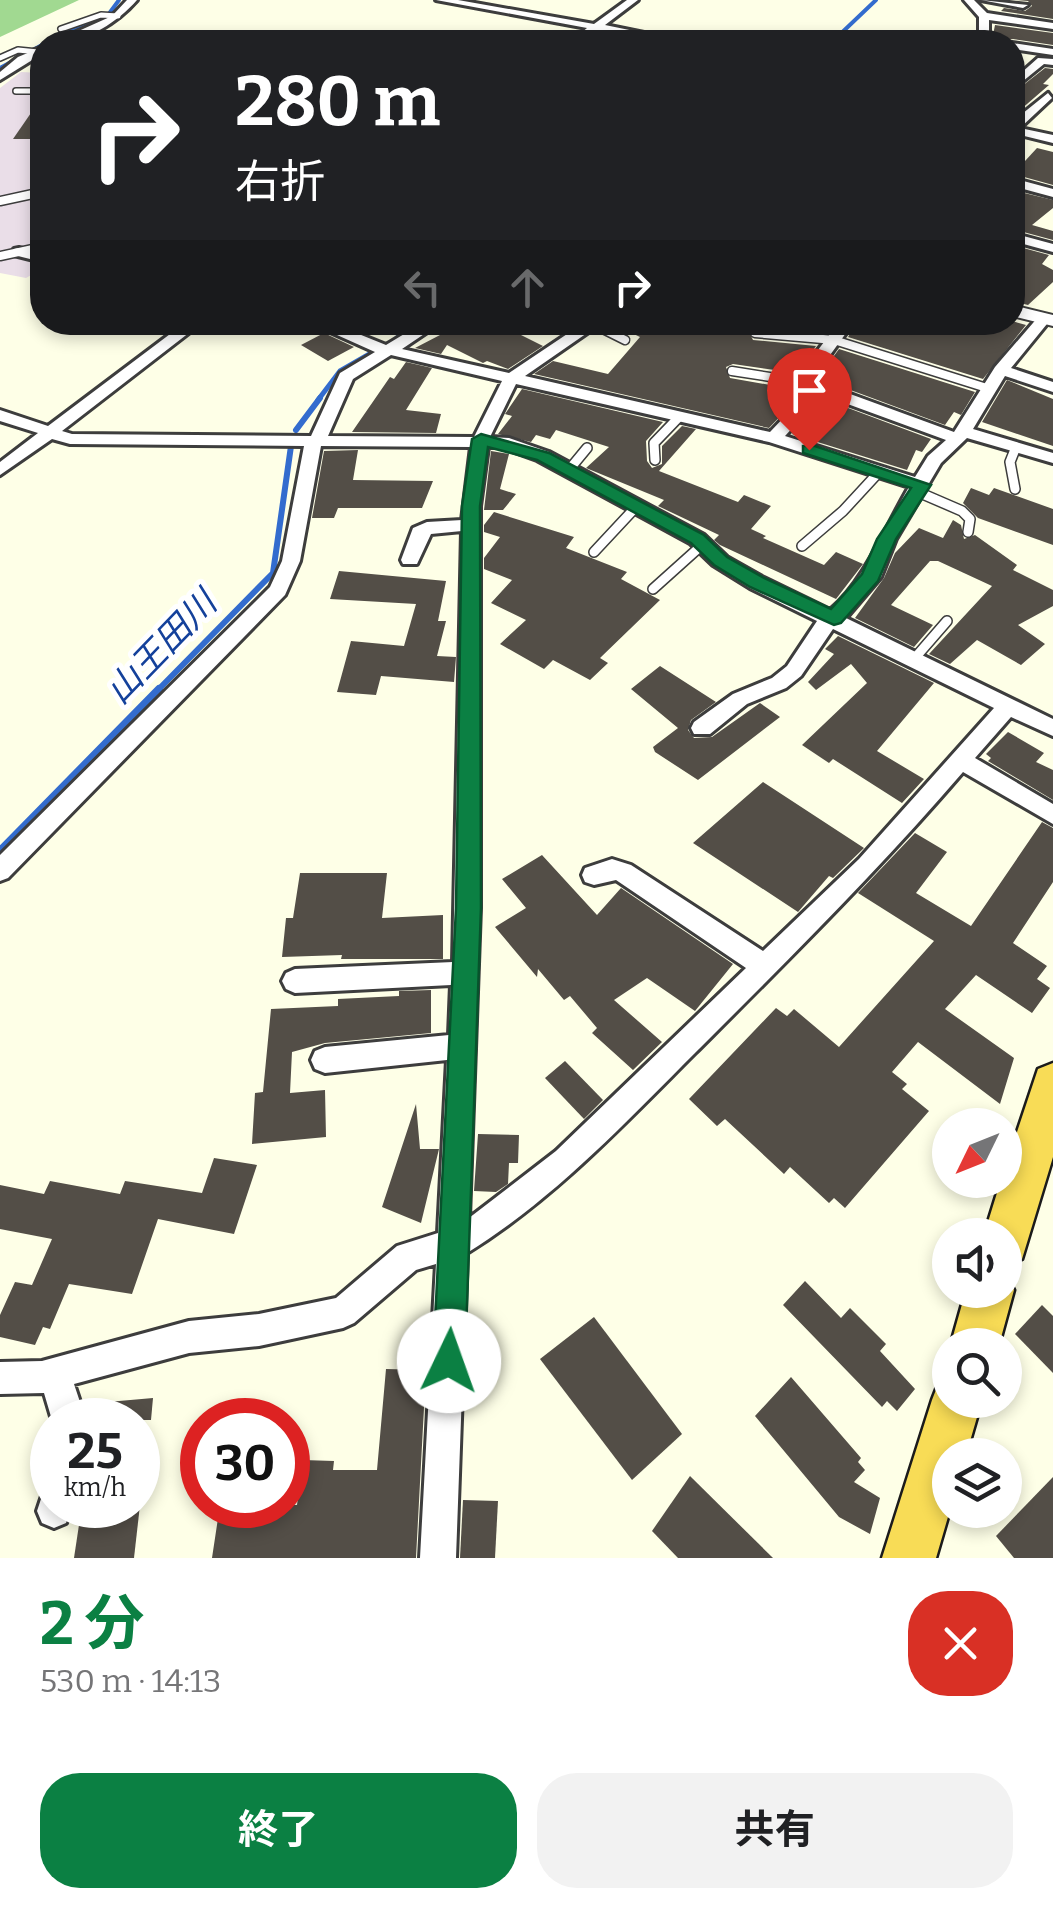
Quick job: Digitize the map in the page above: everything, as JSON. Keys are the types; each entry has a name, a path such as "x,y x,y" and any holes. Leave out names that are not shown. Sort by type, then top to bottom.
{"highway":[{"path":"1012,1218 1053,1083"},
{"path":"909,1558 952,1418"}],"street":[{"path":"87,30 118,16 132,0"},
{"path":"441,0 608,30"},
{"path":"593,30 633,0"},
{"path":"969,0 984,16 1053,26"},
{"path":"986,0 1023,5"},
{"path":"984,16 985,30"},
{"path":"1025,48 1053,52"},
{"path":"0,77 30,57"},
{"path":"1025,76 1042,60 1053,62"},
{"path":"11,68 27,69"},
{"path":"1025,91 1050,96"},
{"path":"1025,118 1050,96"},
{"path":"1025,132 1053,139"},
{"path":"1025,185 1053,193"},
{"path":"1025,240 1053,248"},
{"path":"19,252 30,255"},
{"path":"702,728 740,699 787,678 822,627 871,576 886,539 920,489 934,460 961,434 1002,370 1048,320"},
{"path":"0,470 179,335"},
{"path":"349,335 380,347 774,438 920,489"},
{"path":"0,871 278,590 291,561 309,450 318,440 346,376 395,335"},
{"path":"380,347 406,335"},
{"path":"438,1558 456,1243 466,973 472,525 481,439 512,378 576,335"},
{"path":"838,335 802,382 961,434 1053,458"},
{"path":"1002,370 1053,386"},
{"path":"774,438 821,388"},
{"path":"0,415 70,438 481,439 530,450 702,545 748,578 1053,728"},
{"path":"410,560 420,532 427,528 472,525"},
{"path":"0,1378 54,1374 189,1337 259,1330 343,1312 408,1257 456,1243 496,1218 566,1161 867,866 1008,706"},
{"path":"960,760 1053,815"},
{"path":"594,875 612,869 623,872 764,967"},
{"path":"295,981 466,973"},
{"path":"325,1060 463,1046"},
{"path":"54,1374 62,1398"}],"lane":[{"path":"60,29 102,15 118,16"},
{"path":"0,58 30,50"},
{"path":"16,91 30,90"},
{"path":"0,201 30,195"},
{"path":"0,256 30,250"},
{"path":"617,335 626,340"},
{"path":"777,335 834,340 990,388"},
{"path":"732,371 802,382"},
{"path":"655,460 654,443 679,417"},
{"path":"1015,489 1010,462 1016,447"},
{"path":"568,470 588,448"},
{"path":"802,546 843,511 879,472"},
{"path":"920,489 967,515 971,525 968,532"},
{"path":"594,552 636,507"},
{"path":"653,589 702,545"},
{"path":"914,659 947,621"}],"shaded area":[{"path":"21,72 30,72 30,276 26,278 0,273 0,88"}],"green space":[{"path":"0,0 79,0 0,37"}],"building":[{"path":"1016,0 1053,0 1053,19 1001,11 1025,11 1032,6 1028,1"},
{"path":"995,25 1053,33 1053,45 1025,41 1025,30 994,30"},
{"path":"1045,68 1053,69 1043,84 1049,85 1025,106 1025,84"},
{"path":"30,114 30,139 13,139"},
{"path":"1037,148 1053,152 1053,185 1025,177 1025,161"},
{"path":"1025,193 1053,200 1053,208 1032,225 1053,231 1053,240 1025,232"},
{"path":"1025,249 1049,255 1042,264 1053,270 1053,282 1028,305"},
{"path":"328,335 354,347 328,361 301,345"},
{"path":"440,335 521,335 543,346 508,369 483,363 447,345 441,354 415,348"},
{"path":"636,335 750,335 753,340 816,346 796,373 733,364 726,367 730,378 804,391 769,428 534,374 553,361 608,374 640,337"},
{"path":"849,335 1018,335 983,379"},
{"path":"839,349 975,392 961,415 954,412 945,425 818,378"},
{"path":"406,362 432,368 406,410 441,414 436,433 352,432 390,377 394,379"},
{"path":"1007,380 1053,399 1053,446 982,422"},
{"path":"522,389 663,422 646,441 647,461 652,468 662,464 662,446 682,426 696,429 659,471 738,502 744,495 771,506 751,529 766,536 763,538 824,565 836,552 863,564 836,599 720,545 714,540 719,535 658,506 664,500 586,468 609,447 556,430 550,439 536,435 531,442 498,434 512,416 505,414"},
{"path":"824,399 931,439 922,452 916,450 907,470 792,434"},
{"path":"358,450 353,480 433,481 422,508 338,508 334,518 312,518 324,451"},
{"path":"491,451 509,454 500,489 516,494 503,510 484,510"},
{"path":"971,488 989,495 994,488 1053,509 1053,545 978,518 963,503"},
{"path":"494,512 574,537 566,548 627,572 621,579 660,600 600,658 608,663 590,680 553,660 544,669 500,644 526,620 491,603 512,580 484,569 484,558 500,537 484,532 484,525"},
{"path":"953,520 961,525 964,539 975,535 1017,565 1013,570 1053,590 1053,606 1018,625 1045,644 1021,665 977,640 950,664 929,654 992,586 938,561 930,561 891,605 933,625 914,647 855,618 884,578 895,553 919,528 943,538"},
{"path":"339,571 446,581 438,621 446,621 437,656 456,657 454,682 381,676 376,695 337,692 351,641 404,646 416,604 330,599"},
{"path":"838,636 934,683 877,751 924,779 902,803 833,759 829,763 802,745 867,683 851,664 816,690 808,682 834,654 825,649"},
{"path":"660,666 716,702 691,720 688,730 694,738 712,737 760,703 780,717 698,780 655,752 653,747 678,728 631,689"},
{"path":"1008,732 1044,753 1036,762 1053,770 1053,800 988,761 991,758 986,754"},
{"path":"763,782 864,848 833,878 829,876 798,912 693,843"},
{"path":"1042,822 1053,828 1053,882 1013,943 1047,966 1037,979 1050,988 1032,1013 976,975 945,1009 1014,1058 1000,1104 918,1042 892,1072 907,1084 902,1089 929,1111 845,1208 834,1198 829,1203 790,1167 784,1174 725,1119 717,1126 689,1099 776,1008 787,1016 794,1009 839,1047 934,941 858,893 915,833 947,852 916,893 971,926"},
{"path":"542,855 597,915 621,888 733,964 695,1011 647,978 614,1000 662,1042 633,1070 592,1033 597,1028 570,996 564,1000 538,969 537,977 495,927 526,908 502,879"},
{"path":"300,873 387,873 382,918 443,915 443,959 282,957 286,918 293,918"},
{"path":"431,990 431,1033 325,1043 292,1052 290,1093 325,1090 326,1137 252,1144 255,1093 263,1092 271,1009 338,1006 338,999"},
{"path":"565,1061 603,1100 584,1119 545,1078"},
{"path":"416,1104 420,1149 439,1149 421,1223 382,1207"},
{"path":"478,1134 519,1135 518,1163 509,1163 508,1184 496,1192 474,1191"},
{"path":"214,1158 257,1165 234,1234 158,1219 132,1294 69,1284 50,1329 43,1327 35,1345 0,1337 0,1315 15,1282 32,1285 52,1239 0,1229 0,1185 44,1194 50,1181 120,1194 125,1181 202,1193"},
{"path":"805,1281 841,1318 850,1308 886,1344 880,1351 915,1389 897,1411 887,1401 882,1407 783,1305"},
{"path":"1042,1305 1053,1316 1053,1373 1022,1341 1021,1328"},
{"path":"594,1317 682,1434 632,1480 540,1359"},
{"path":"386,1369 426,1370 416,1558 212,1558 217,1528 310,1528 310,1460 334,1461 333,1470 377,1470"},
{"path":"791,1377 861,1458 858,1462 865,1470 854,1482 880,1498 870,1534 839,1517 755,1416"},
{"path":"690,1476 773,1558 678,1558 652,1531"},
{"path":"1053,1477 1053,1558 1014,1558 996,1536 1004,1528 1022,1528 1022,1509"},
{"path":"463,1500 498,1501 495,1558 460,1558"},
{"path":"79,1528 137,1528 134,1558 74,1558"}],"waterway":[{"path":"74,30 108,15 119,0"},
{"name":"山王田川","path":"845,30 876,0"},
{"path":"0,68 30,52"},
{"name":"山王田川","path":"397,338 402,335"},
{"name":"山王田川","path":"318,400 340,371 373,352"},
{"name":"山王田川","path":"296,430 320,398"},
{"name":"山王田川","path":"156,692 273,573 291,446"},
{"name":"山王田川","path":"0,851 159,689"}],"route":[{"path":"449,1361 468,908 471,506 481,439 543,456 697,539 720,561 757,583 834,618 871,576 886,539 922,485 809,450"}]}
